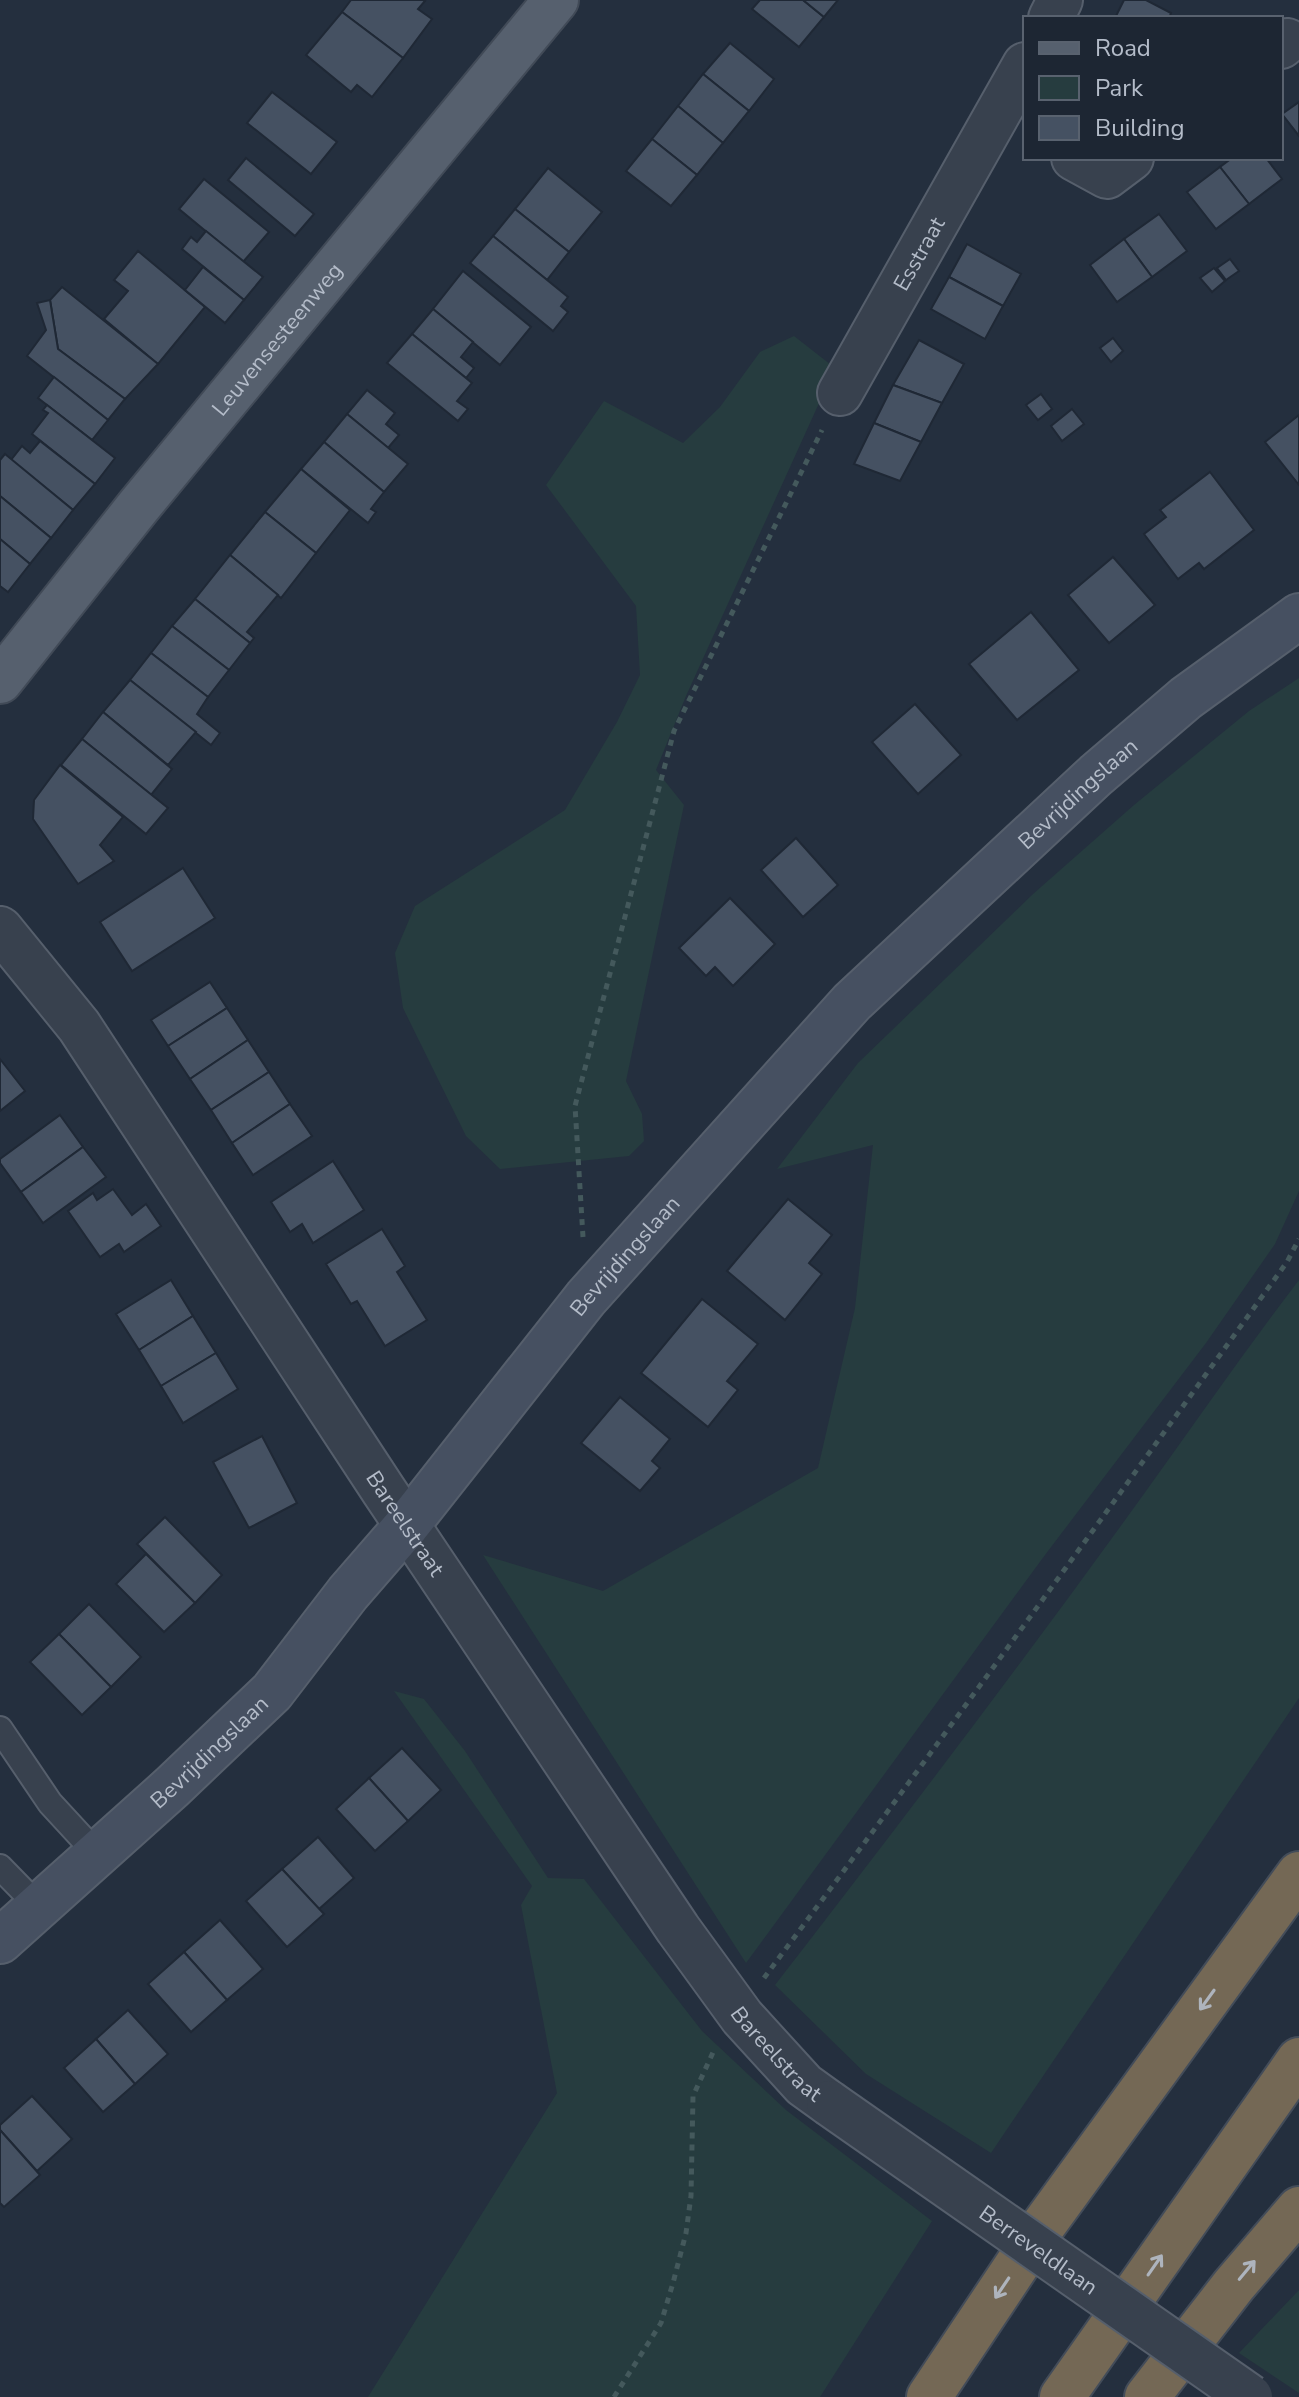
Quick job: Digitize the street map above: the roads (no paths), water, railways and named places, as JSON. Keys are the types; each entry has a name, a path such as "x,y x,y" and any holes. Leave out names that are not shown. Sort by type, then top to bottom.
{"highway":[{"path":"1253,1937 1299,1839"},
{"path":"929,2397 1045,2223 1299,1874"},
{"path":"1062,2397 1299,2060"},
{"path":"1147,2397 1234,2285 1299,2209"}],"main road":[{"name":"Leuvensesteenweg","path":"0,681 138,507 556,0"}],"street":[{"name":"Esstraat","path":"840,393 1011,123 1023,73"},
{"path":"1078,160 1107,176 1128,160"},
{"name":"Bevrijdingslaan","path":"1,1939 172,1787 272,1692 586,1298 852,1002 1096,775 1186,698 1299,616"},
{"name":"Bareelstraat","path":"0,929 79,1026 407,1525 678,1929 733,2006 804,2085 829,2103"},
{"name":"Berreveldlaan","path":"829,2103 1250,2397"}],"lane":[{"path":"0,1729 50,1803 97,1854"},
{"path":"0,1867 38,1906"}]}
